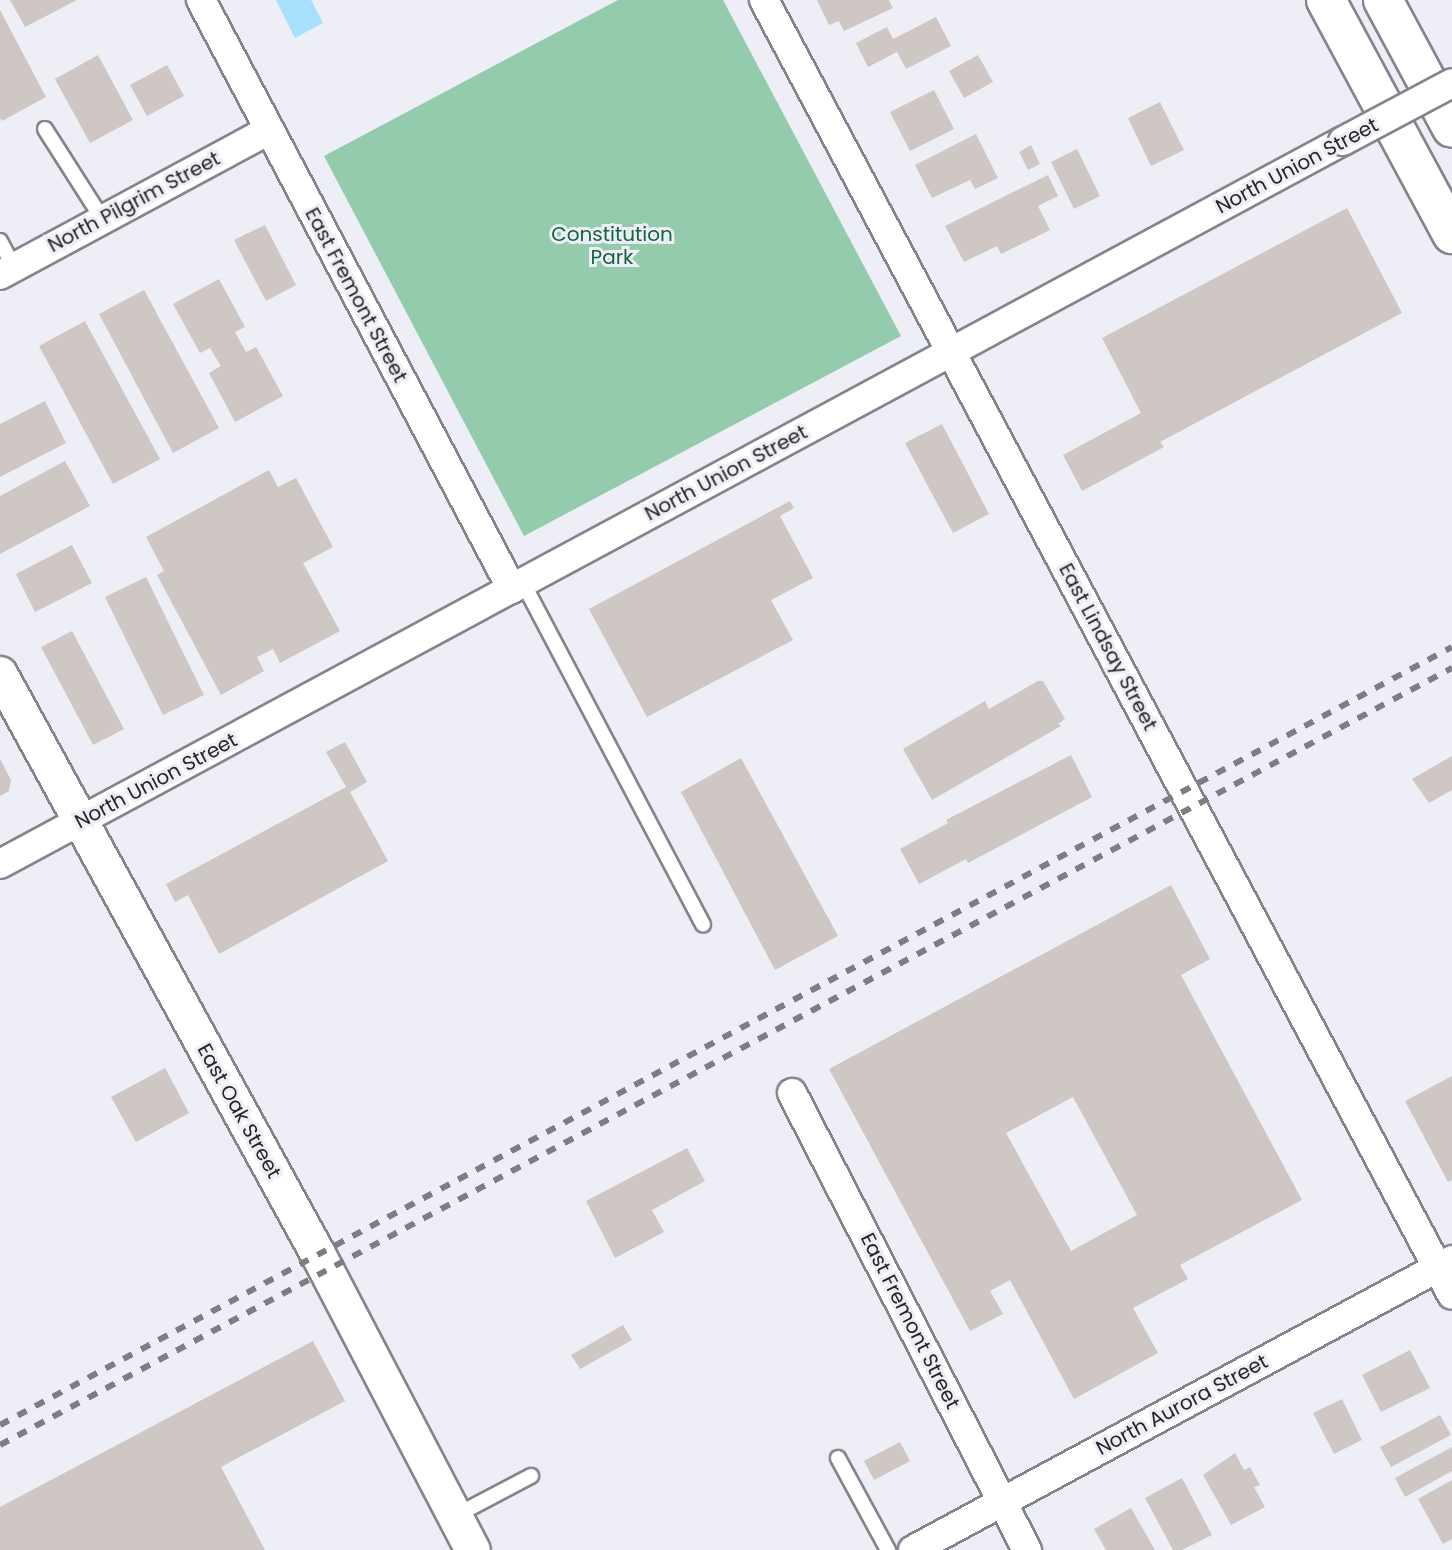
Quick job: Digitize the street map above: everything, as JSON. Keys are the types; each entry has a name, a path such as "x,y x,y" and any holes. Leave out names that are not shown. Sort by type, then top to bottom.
{"main road":[{"path":"1326,0 1452,234"},
{"path":"1383,0 1452,128"}],"street":[{"name":"East Fremont Street","path":"201,0 518,586"},
{"name":"East Lindsay Street","path":"764,0 1445,1264 1452,1295"},
{"name":"North Union Street","path":"0,864 1452,83"},
{"name":"North Pilgrim Street","path":"7,271 269,130"},
{"name":"East Oak Street","path":"0,674 78,823 318,1254 473,1550"},
{"name":"East Fremont Street","path":"792,1093 1027,1550"},
{"name":"North Aurora Street","path":"913,1550 1445,1264"}],"lane":[{"path":"45,129 103,220"},
{"path":"0,241 7,271"},
{"path":"518,586 703,925"},
{"path":"838,1458 888,1550"},
{"path":"455,1516 531,1476"}],"green space":[{"name":"Constitution Park","path":"618,0 723,0 901,336 524,536 324,156"}],"water":[{"path":"276,0 311,0 323,23 295,38"}],"building":[{"path":"10,0 77,0 25,27"},
{"path":"817,0 889,0 893,8 844,31 839,21 829,25"},
{"path":"0,10 46,97 2,121 0,118"},
{"path":"936,17 951,46 906,69 897,52 868,67 856,43 887,27 893,39"},
{"path":"98,55 133,120 90,143 55,79"},
{"path":"978,55 993,82 964,98 949,71"},
{"path":"167,65 184,96 147,116 130,85"},
{"path":"934,90 954,129 910,151 890,112"},
{"path":"1160,102 1184,150 1151,166 1128,118"},
{"path":"976,134 998,178 975,189 970,180 932,198 915,165"},
{"path":"1031,145 1040,164 1028,170 1019,152"},
{"path":"1077,149 1100,196 1074,209 1051,162"},
{"path":"1048,175 1058,196 1038,206 1050,230 1001,254 997,246 964,262 945,226"},
{"path":"1347,208 1402,313 1160,442 1164,447 1082,491 1063,455 1141,413 1102,338"},
{"path":"265,225 296,285 266,301 234,240"},
{"path":"219,279 245,327 235,332 246,352 256,347 283,396 235,422 209,373 221,366 210,348 200,353 173,304"},
{"path":"144,290 219,428 173,453 99,314"},
{"path":"85,321 160,459 113,484 39,346"},
{"path":"45,401 66,443 0,477 0,424"},
{"path":"942,424 989,514 953,533 905,443"},
{"path":"65,461 90,506 0,554 0,496"},
{"path":"269,470 278,487 296,478 333,547 303,563 340,631 280,663 273,649 257,657 264,671 221,695 157,575 164,571 146,537"},
{"path":"790,501 794,508 780,516 813,578 771,600 793,640 647,717 589,609"},
{"path":"72,545 92,583 35,612 16,574"},
{"path":"146,577 204,695 163,715 105,597"},
{"path":"72,631 124,729 93,745 41,647"},
{"path":"1043,681 1065,719 1058,724 1061,726 932,800 903,749 985,701 989,709"},
{"path":"345,742 367,782 350,792 388,861 219,954 188,895 175,902 166,884 346,787 326,752"},
{"path":"1071,755 1092,797 968,863 966,859 919,884 900,849 948,823 946,820"},
{"path":"1452,756 1452,790 1429,803 1412,779"},
{"path":"741,758 838,936 775,970 681,792"},
{"path":"0,759 11,780 9,791 0,796"},
{"path":"1171,885 1210,959 1181,975 1302,1200 1180,1265 1188,1279 1133,1308 1158,1353 1074,1399 1010,1280 990,1291 1003,1314 970,1331 829,1069","holes":["1073,1097 1137,1215 1071,1251 1006,1133"]},
{"path":"165,1068 189,1113 136,1142 111,1097"},
{"path":"1452,1076 1452,1180 1448,1182 1405,1101"},
{"path":"687,1148 705,1181 652,1210 664,1232 615,1258 586,1201"},
{"path":"623,1325 632,1340 580,1369 571,1355"},
{"path":"313,1341 345,1401 221,1467 265,1550 0,1550 0,1507"},
{"path":"1410,1350 1430,1388 1381,1412 1362,1375"},
{"path":"1342,1399 1362,1440 1334,1454 1313,1413"},
{"path":"1440,1415 1451,1435 1391,1467 1380,1447"},
{"path":"900,1442 910,1461 874,1480 864,1461"},
{"path":"1452,1447 1452,1471 1405,1497 1395,1478"},
{"path":"1235,1453 1244,1470 1250,1467 1260,1485 1254,1487 1265,1507 1231,1525 1203,1475"},
{"path":"1182,1478 1212,1535 1182,1550 1173,1550 1145,1498"},
{"path":"1452,1480 1452,1539 1443,1544 1418,1499"},
{"path":"1131,1508 1155,1550 1106,1550 1094,1529"}],"railway":[{"path":"0,1425 1452,647"},
{"path":"0,1445 1452,668"}]}
